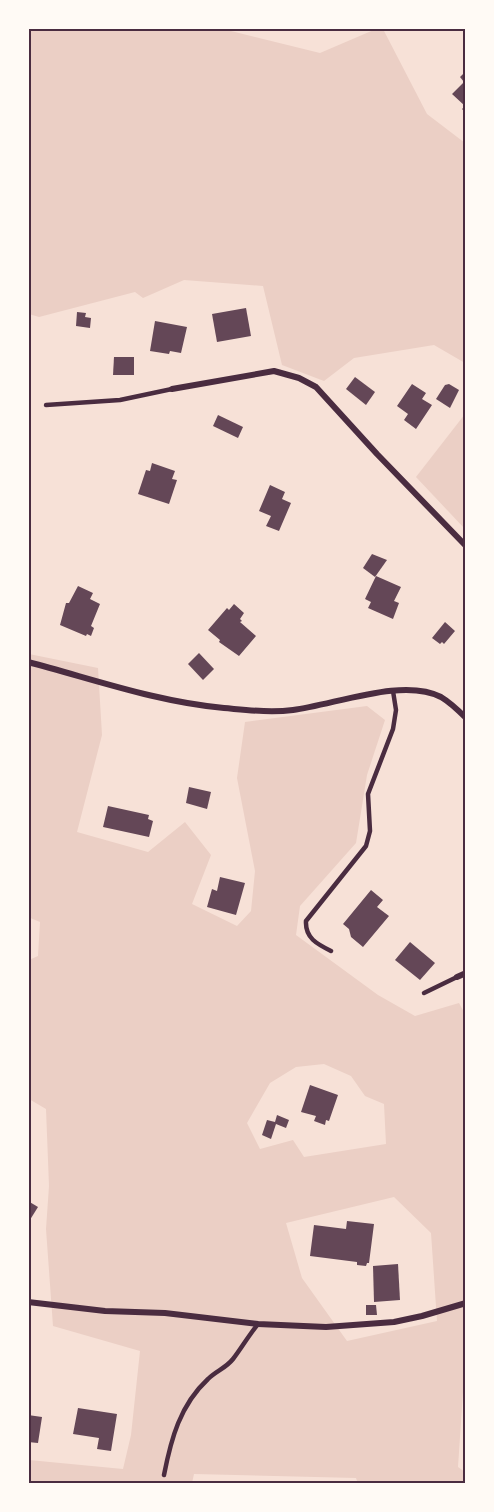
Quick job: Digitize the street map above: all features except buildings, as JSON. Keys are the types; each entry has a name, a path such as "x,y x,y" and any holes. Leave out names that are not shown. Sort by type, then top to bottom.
{"street":[{"path":"172,389 274,370 299,378 316,387 465,546"},
{"path":"28,662 141,694 180,702 263,711 293,710 393,691 422,692 439,696 454,705 465,718"},
{"path":"457,977 465,973"},
{"path":"28,1302 105,1311 165,1313 258,1324 326,1327 384,1323 422,1316 465,1303"}],"lane":[{"path":"46,405 120,400 172,389"},
{"path":"331,951 310,938 306,921 366,846 370,831 368,794 393,729 396,710 393,691"},
{"path":"424,993 457,977"},
{"path":"164,1475 171,1439 183,1411 210,1377 225,1368 233,1359 258,1324"}],"shaded area":[{"path":"28,29 223,29 320,53 376,29 383,29 427,114 465,143 465,363 434,345 354,358 324,381 282,365 263,286 184,280 143,298 135,292 39,317 29,314"},
{"path":"465,414 465,529 416,477"},
{"path":"29,654 98,668 102,735 77,832 148,852 185,822 211,855 192,904 237,926 251,911 255,871 237,778 245,722 367,706 385,720 367,775 356,843 300,906 296,935 378,995 415,1016 459,1003 465,1014 466,1392 463,1392 458,1467 465,1472 465,1483 358,1484 356,1478 194,1474 192,1483 29,1483 29,1460 123,1469 131,1435 140,1351 53,1326 46,1229 49,1186 46,1109 29,1099 29,960 38,956 40,922 28,917","holes":["324,1064 351,1076 365,1096 384,1104 386,1144 304,1157 293,1140 260,1149 247,1123 270,1083 296,1067","394,1197 431,1233 437,1321 347,1341 302,1278 286,1223"]}]}
